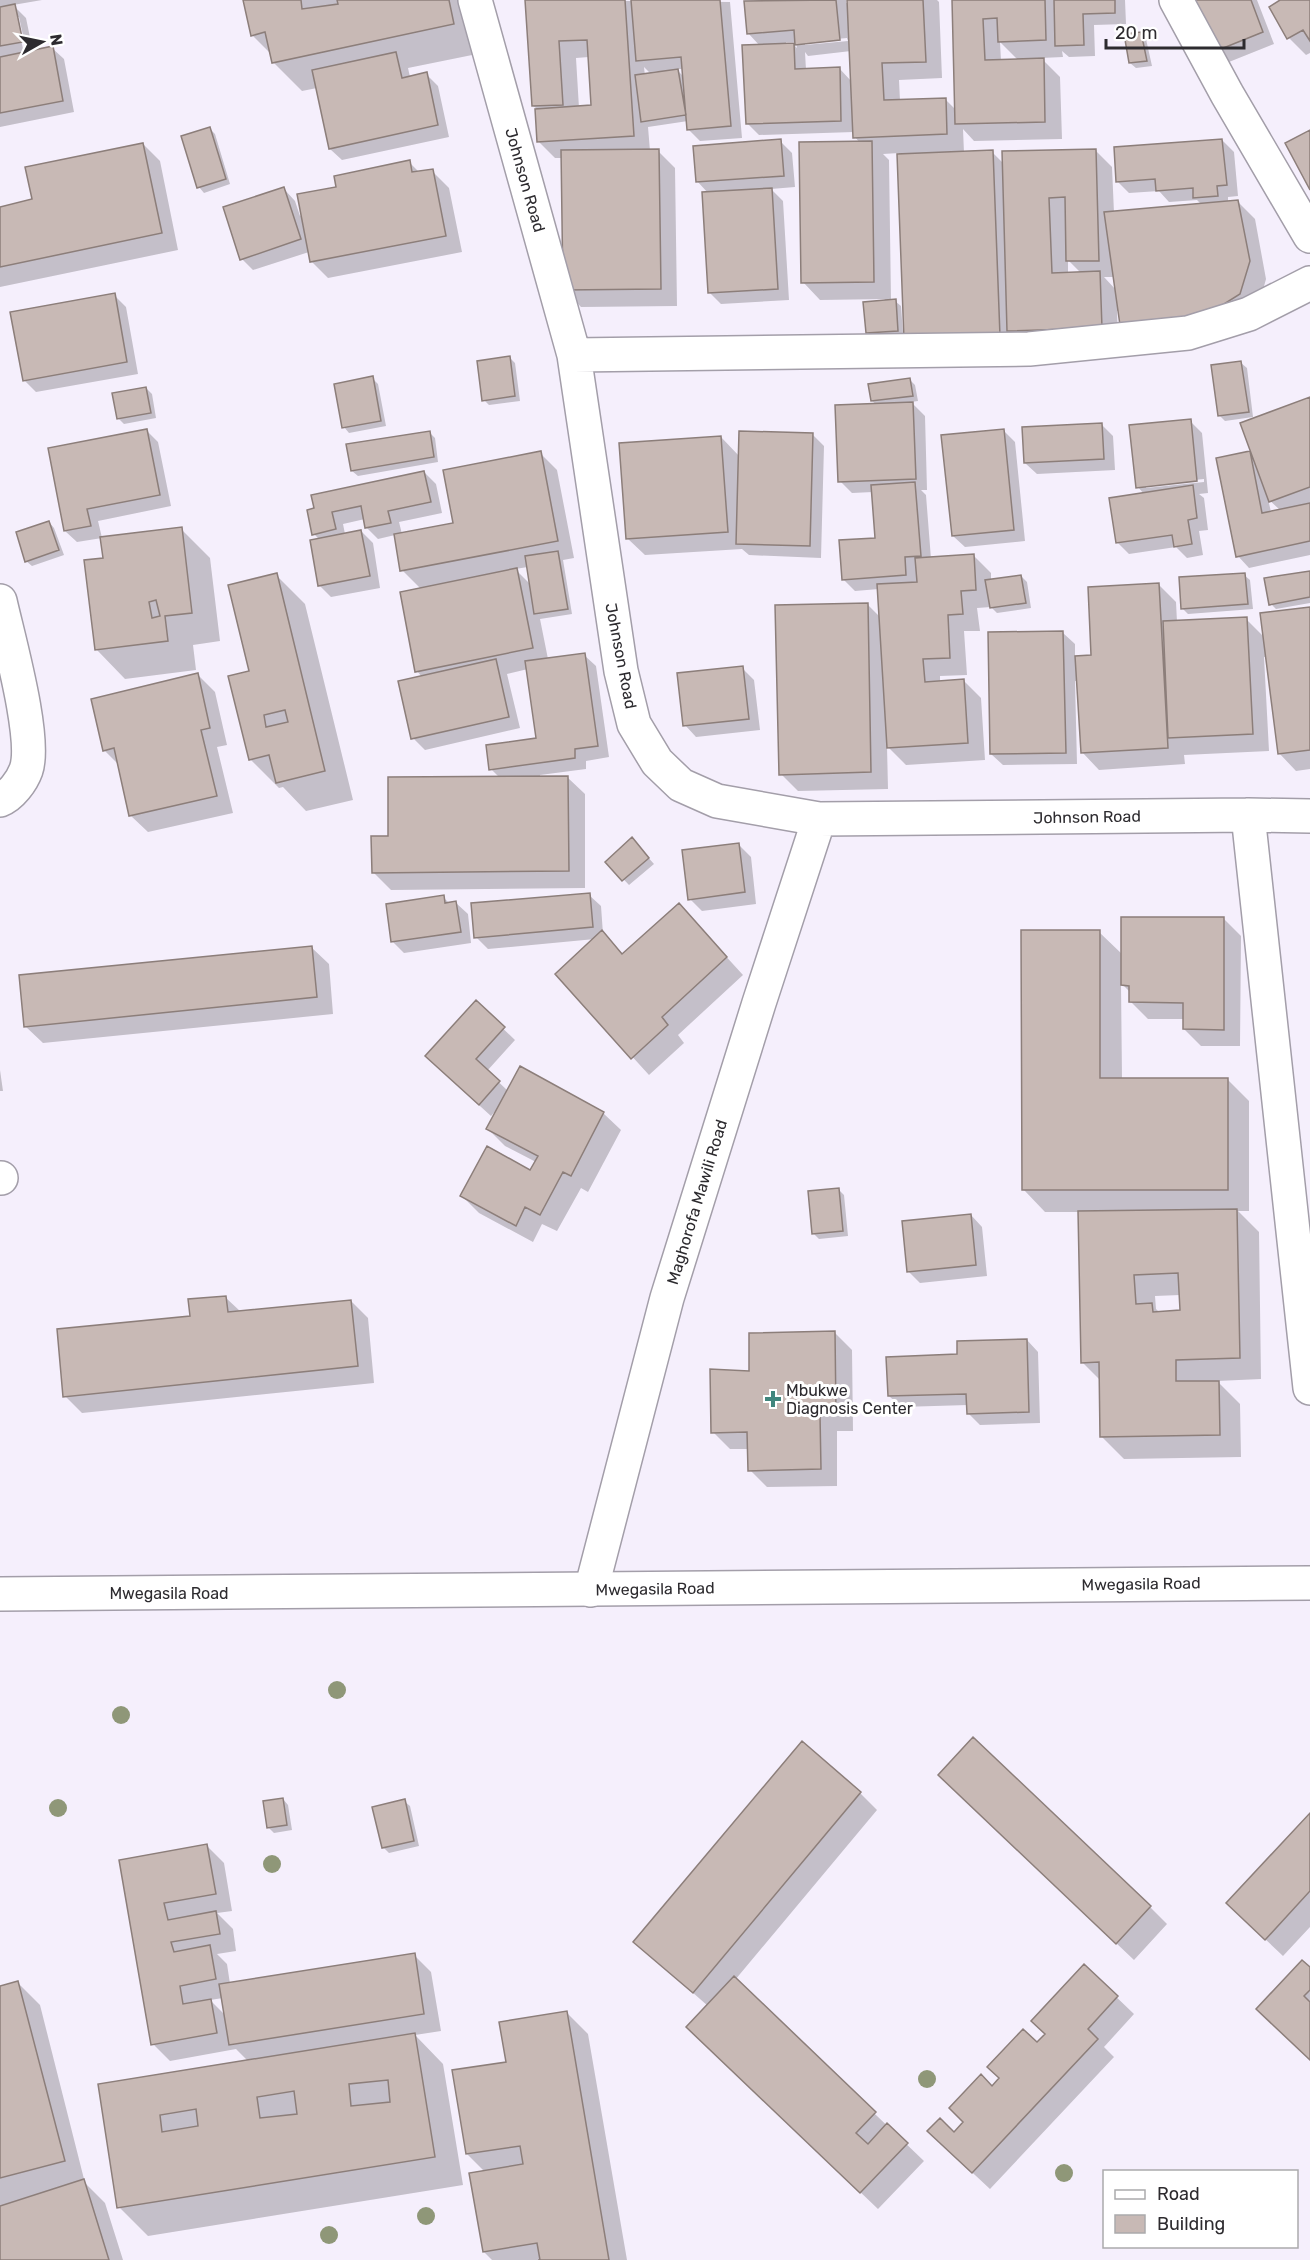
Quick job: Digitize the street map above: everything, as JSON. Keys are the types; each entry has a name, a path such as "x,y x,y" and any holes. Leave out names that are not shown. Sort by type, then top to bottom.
{"street":[{"name":"Johnson Road","path":"475,0 574,355 621,671 634,724 657,762 681,785 717,801 819,819 1310,816"},
{"path":"1176,0 1227,94 1310,236"},
{"path":"574,355 1029,349 1165,336 1188,333 1238,318 1310,283"},
{"path":"0,601 28,734 26,769 9,796 0,800"},
{"path":"1248,815 1310,1388"},
{"name":"Maghorofa Mawili Road","path":"591,1590 667,1298 819,819"},
{"name":"Mwegasila Road","path":"0,1594 1310,1583"}],"building":[{"path":"243,0 301,0 302,9 338,4 337,0 449,0 454,24 272,63 265,32 251,36"},
{"path":"525,0 625,0 634,136 537,142 535,109 591,105 587,40 559,41 563,105 532,106"},
{"path":"631,0 720,0 731,126 687,130 681,57 636,61"},
{"path":"836,0 840,40 795,45 794,30 747,34 744,1"},
{"path":"847,0 923,0 926,62 882,63 884,100 946,98 947,134 853,138"},
{"path":"952,0 1045,0 1046,40 998,42 997,18 983,19 985,60 1044,58 1045,122 955,124"},
{"path":"1054,0 1115,0 1115,13 1083,14 1084,45 1055,46"},
{"path":"1186,0 1251,0 1263,32 1206,55"},
{"path":"1280,0 1310,0 1310,41 1303,30 1287,39 1269,7"},
{"path":"15,4 23,42 0,46 0,7"},
{"path":"1141,32 1147,61 1129,63 1124,34"},
{"path":"794,43 795,69 840,67 841,121 746,124 742,45"},
{"path":"53,46 63,101 0,113 0,57"},
{"path":"396,52 402,78 427,72 438,125 329,149 312,70"},
{"path":"678,69 686,115 641,122 635,75"},
{"path":"210,127 226,179 197,188 181,136"},
{"path":"1310,130 1310,190 1285,143"},
{"path":"781,139 784,176 696,182 693,146"},
{"path":"1222,139 1227,185 1217,186 1218,196 1193,198 1193,188 1156,191 1155,179 1116,182 1114,147"},
{"path":"872,141 874,282 801,283 799,142"},
{"path":"143,143 162,233 0,267 0,207 32,199 25,167"},
{"path":"659,149 661,289 563,290 561,150"},
{"path":"1096,149 1099,261 1066,261 1065,197 1049,198 1052,273 1100,271 1102,328 1007,331 1002,151"},
{"path":"993,150 1000,336 904,340 897,154"},
{"path":"410,160 412,172 433,169 446,236 310,262 297,194 336,187 334,176"},
{"path":"284,187 301,239 240,260 223,207"},
{"path":"772,188 778,289 708,293 702,192"},
{"path":"1238,200 1250,261 1240,294 1197,321 1120,325 1104,212"},
{"path":"115,293 127,362 23,381 10,312"},
{"path":"896,299 898,331 866,333 863,302"},
{"path":"510,356 515,396 482,401 477,361"},
{"path":"1241,361 1249,412 1218,416 1211,365"},
{"path":"373,376 381,421 342,428 334,384"},
{"path":"910,378 913,396 871,401 868,384"},
{"path":"146,387 151,413 117,419 112,393"},
{"path":"1310,397 1310,487 1269,502 1240,423"},
{"path":"913,402 916,479 838,482 835,405"},
{"path":"1191,419 1197,481 1136,488 1129,425"},
{"path":"1102,423 1104,459 1024,463 1022,427"},
{"path":"147,429 160,495 87,509 91,526 64,531 48,448"},
{"path":"1004,429 1014,530 952,536 941,435"},
{"path":"430,431 434,457 351,471 346,444"},
{"path":"739,431 813,433 810,546 736,544"},
{"path":"721,436 728,532 626,539 619,443"},
{"path":"541,451 558,541 400,571 394,534 453,523 443,470"},
{"path":"1250,451 1262,513 1310,503 1310,541 1236,557 1216,458"},
{"path":"424,471 431,502 388,511 391,523 365,528 361,506 332,512 336,529 312,535 307,510 314,508 311,495"},
{"path":"915,482 921,556 905,557 906,575 842,580 839,540 875,538 871,485"},
{"path":"1193,485 1197,518 1188,520 1192,544 1174,547 1172,535 1116,543 1109,498"},
{"path":"49,521 59,550 25,562 16,532"},
{"path":"182,527 192,613 165,616 168,641 95,650 84,560 103,558 100,537","holes":["156,600 160,616 152,618 149,602"]},
{"path":"361,530 370,576 318,586 310,540"},
{"path":"558,551 568,609 534,614 525,556"},
{"path":"974,554 976,590 961,591 963,614 948,615 950,658 923,659 925,682 964,679 968,743 887,748 877,584 917,582 915,558"},
{"path":"517,568 533,648 415,672 400,592"},
{"path":"1310,571 1310,597 1269,605 1264,578"},
{"path":"277,573 325,771 276,783 269,755 249,760 228,676 249,671 228,585","holes":["285,710 288,722 266,727 264,715"]},
{"path":"1245,573 1248,604 1181,609 1179,577"},
{"path":"1021,575 1026,603 990,608 985,580"},
{"path":"1159,583 1168,748 1081,753 1075,656 1091,655 1088,587"},
{"path":"868,603 871,772 779,775 775,605"},
{"path":"1310,607 1310,750 1278,754 1260,613"},
{"path":"1247,617 1253,734 1168,738 1163,621"},
{"path":"1063,631 1066,753 990,754 988,632"},
{"path":"585,653 598,746 575,749 575,758 489,770 486,745 536,738 525,661"},
{"path":"496,659 509,717 411,739 398,681"},
{"path":"743,666 749,719 683,726 677,673"},
{"path":"198,673 210,728 201,730 217,796 129,816 114,748 103,751 91,699"},
{"path":"568,776 569,871 372,873 371,836 388,836 388,777"},
{"path":"632,837 649,858 622,881 605,862"},
{"path":"739,843 745,892 688,900 682,850"},
{"path":"590,893 593,927 474,938 471,903"},
{"path":"444,895 445,903 456,901 461,932 391,942 386,904"},
{"path":"679,903 727,957 662,1017 668,1025 631,1059 555,974 602,930 622,954"},
{"path":"1121,917 1224,917 1224,1030 1183,1029 1183,1003 1129,1002 1129,986 1121,985"},
{"path":"1021,930 1100,930 1100,1078 1228,1078 1228,1190 1022,1190"},
{"path":"312,946 317,997 24,1027 19,975"},
{"path":"476,1000 505,1027 476,1059 500,1081 479,1105 425,1056"},
{"path":"520,1066 604,1112 571,1176 563,1172 540,1215 525,1207 516,1226 460,1196 487,1146 530,1170 538,1156 486,1129"},
{"path":"839,1188 843,1231 812,1234 808,1191"},
{"path":"1237,1209 1240,1358 1176,1360 1176,1381 1219,1381 1220,1435 1100,1437 1099,1362 1081,1363 1078,1211","holes":["1178,1273 1180,1310 1153,1312 1152,1303 1136,1304 1134,1275"]},
{"path":"971,1214 976,1265 907,1272 902,1221"},
{"path":"226,1296 228,1312 351,1300 358,1366 63,1397 57,1329 190,1316 188,1299"},
{"path":"835,1331 836,1414 820,1415 821,1469 748,1471 747,1432 711,1433 710,1369 749,1371 749,1333"},
{"path":"1027,1339 1029,1412 967,1414 966,1394 888,1396 886,1357 957,1354 957,1341"},
{"path":"973,1737 1151,1906 1116,1944 938,1775"},
{"path":"802,1741 861,1792 693,1993 633,1942"},
{"path":"283,1798 287,1825 267,1828 263,1801"},
{"path":"405,1799 414,1841 382,1848 372,1807"},
{"path":"1310,1813 1310,1891 1265,1940 1226,1903"},
{"path":"207,1844 216,1894 164,1903 168,1920 216,1911 220,1934 171,1942 174,1952 210,1945 216,1979 180,1986 183,2004 211,1999 217,2033 151,2045 119,1860"},
{"path":"415,1953 424,2014 229,2045 219,1984"},
{"path":"1302,1960 1310,1967 1310,1990 1304,1996 1310,2002 1310,2060 1256,2009"},
{"path":"1084,1964 1118,1996 1088,2029 1098,2039 972,2173 927,2131 940,2118 954,2132 963,2122 949,2108 981,2074 992,2086 999,2078 987,2067 1023,2029 1037,2042 1045,2034 1031,2021"},
{"path":"734,1976 876,2112 856,2133 868,2144 887,2123 908,2143 860,2193 686,2027"},
{"path":"18,1981 65,2161 0,2178 0,1986"},
{"path":"567,2011 609,2260 540,2260 537,2243 483,2252 469,2173 523,2164 520,2146 466,2154 452,2070 506,2062 499,2022"},
{"path":"415,2033 435,2157 117,2208 98,2084","holes":["388,2080 390,2102 351,2106 349,2084","294,2091 297,2114 260,2118 257,2097","196,2109 198,2126 162,2132 160,2115"]},
{"path":"84,2179 109,2260 0,2260 0,2206"}],"place":[{"name":"Mbukwe Diagnosis Center","path":"773,1399"}]}
